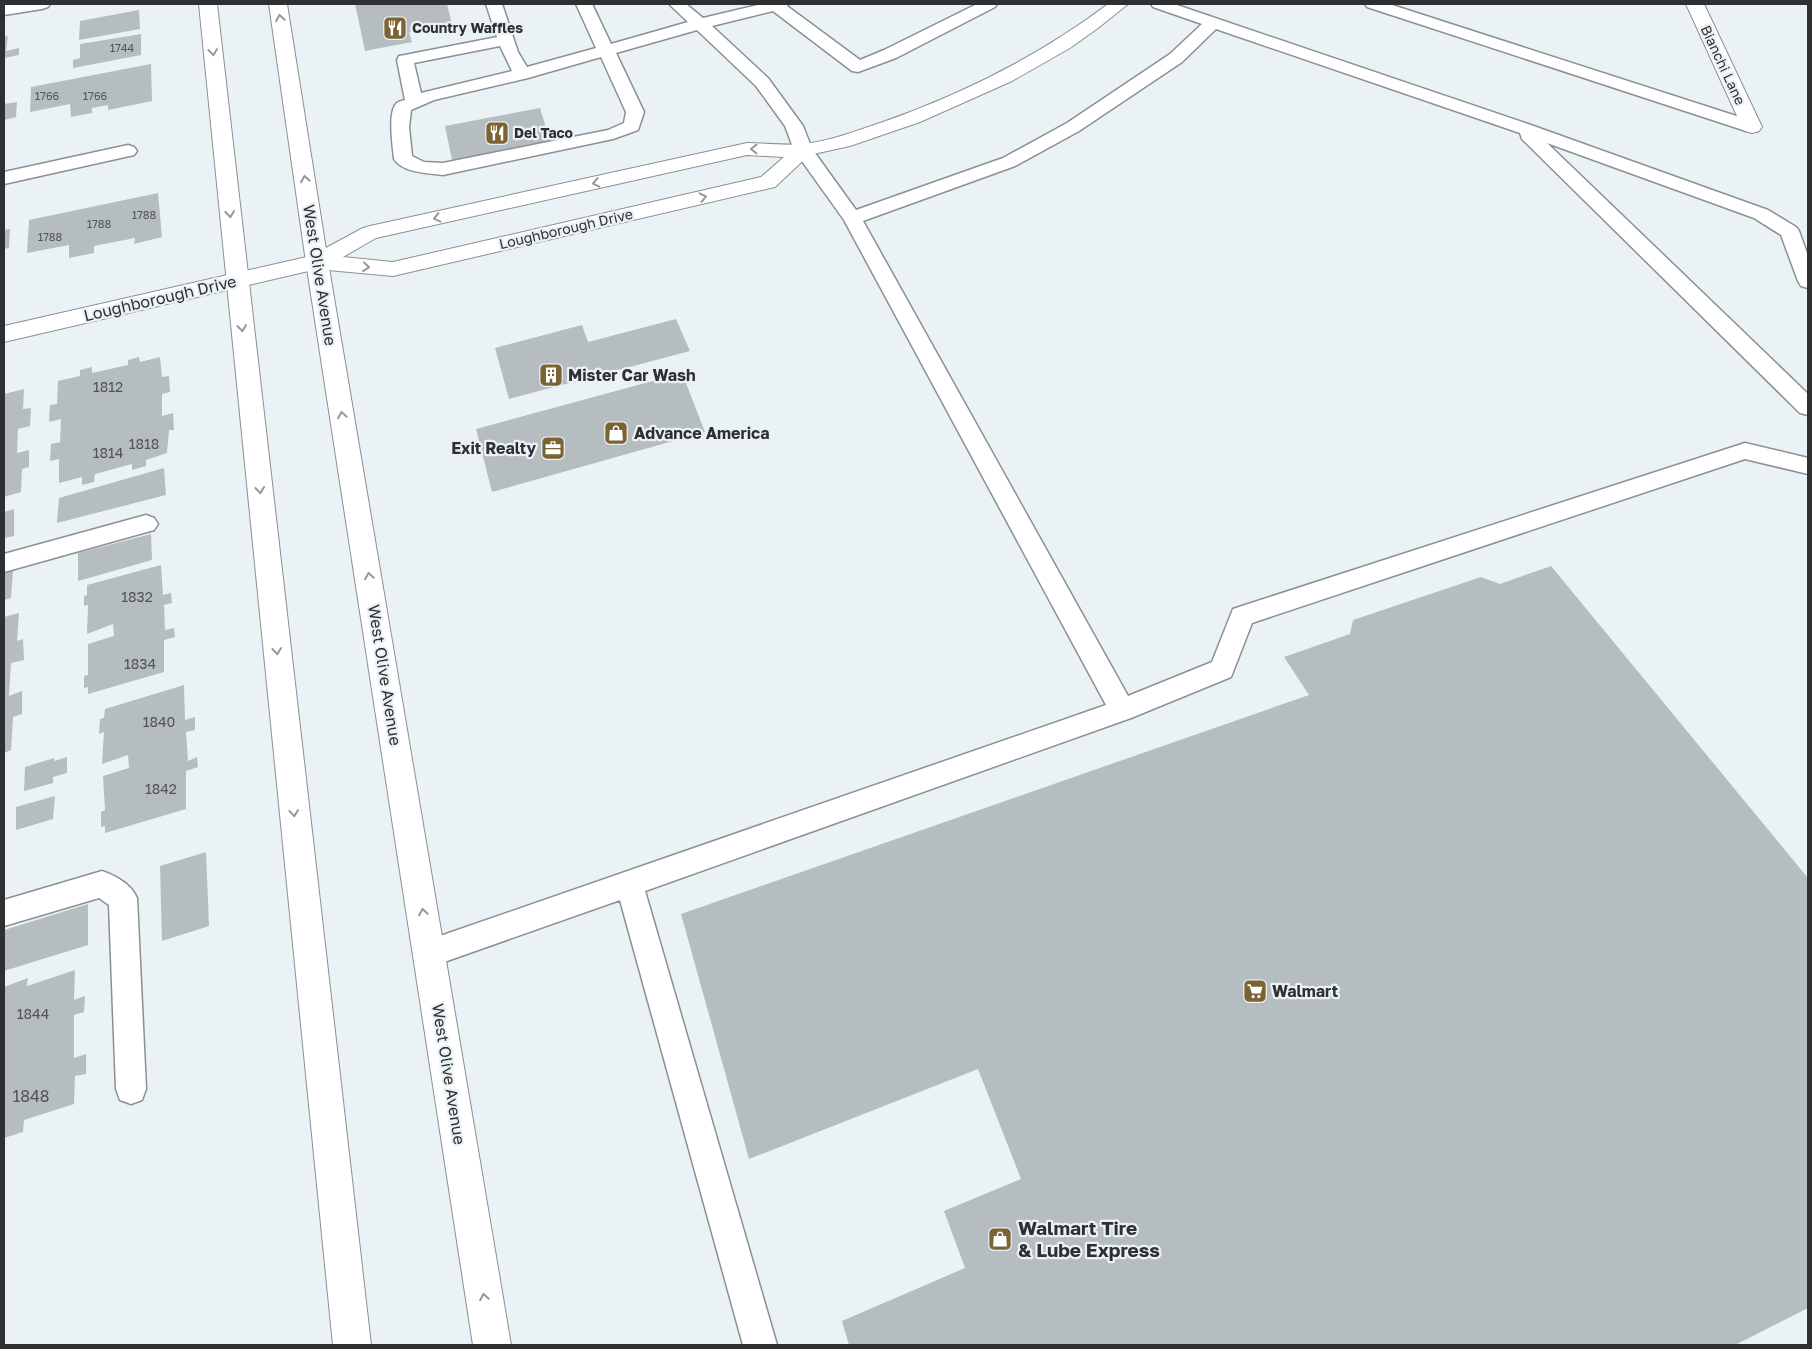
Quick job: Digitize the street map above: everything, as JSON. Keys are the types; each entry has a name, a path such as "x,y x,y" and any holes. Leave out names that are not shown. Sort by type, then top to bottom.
{"main road":[{"path":"208,4 352,1345"},
{"name":"West Olive Avenue","path":"278,4 317,262 492,1345"},
{"name":"Loughborough Drive","path":"4,334 317,262 370,233 747,149 803,150 843,141 922,115 991,86 1039,59 1119,4"},
{"name":"Bianchi Lane","path":"1695,4 1752,127"},
{"name":"Loughborough Drive","path":"317,262 393,270 768,182 803,150"}],"lane":[{"path":"4,10 42,4"},
{"path":"494,4 510,52 522,74"},
{"path":"584,4 606,52 635,112 632,126 613,134 443,169 420,167 403,159 400,127 403,107 428,96 606,52 700,24 778,4 858,67 890,54 989,4"},
{"path":"677,4 730,50 762,82 794,126 803,150 852,218 1122,710"},
{"path":"1159,4 1522,128 1761,214 1789,231 1808,281"},
{"path":"1373,4 1752,127"},
{"path":"852,218 1009,162 1073,127 1168,64 1213,23"},
{"path":"414,102 405,60 506,40"},
{"path":"1522,128 1808,407"},
{"path":"4,178 128,151"},
{"path":"430,953 1122,710 1222,669 1242,616 1745,451 1808,466"},
{"path":"4,563 146,524"},
{"path":"629,883 760,1345"},
{"path":"4,913 102,884 123,898 131,1089"}],"building":[{"name":"Country Waffles","path":"355,4 447,4 452,24 409,32 412,42 365,51"},
{"path":"139,10 140,29 79,40 80,21"},
{"path":"141,34 141,55 73,68 73,60 80,58 80,44"},
{"path":"8,36 6,51 19,48 19,55 4,58 4,37"},
{"path":"151,64 152,101 108,110 108,105 92,108 92,113 71,117 70,104 30,112 31,87"},
{"path":"17,102 16,117 4,120 4,104"},
{"name":"Del Taco","path":"540,108 550,141 452,160 445,126"},
{"path":"158,193 162,237 134,244 135,238 94,246 94,253 69,258 69,245 27,253 29,220"},
{"path":"10,229 9,248 4,249 4,230"},
{"name":"Mister Car Wash","path":"676,319 690,351 509,399 495,348 582,325 588,342"},
{"path":"139,357 140,362 160,357 162,377 169,376 170,392 162,394 162,416 173,413 174,430 169,430 167,453 146,460 146,466 132,470 132,464 95,474 94,482 82,485 82,477 59,483 59,459 50,461 51,444 60,442 61,419 49,422 50,405 57,404 58,381 80,376 80,370 92,367 92,373 128,365 128,360"},
{"path":"682,373 705,432 492,492 476,429"},
{"path":"24,389 23,409 31,408 30,426 18,429 17,453 29,450 29,467 22,469 21,492 4,497 4,394"},
{"path":"164,468 166,495 57,523 59,498"},
{"path":"14,509 14,536 4,538 4,512"},
{"path":"151,534 152,560 78,581 78,553"},
{"path":"161,565 163,595 171,593 172,603 164,605 165,630 174,628 175,637 164,640 164,672 88,694 88,687 84,688 84,676 88,675 88,644 114,636 113,624 87,634 88,605 84,606 84,596 87,595 87,585"},
{"name":"Walmart","path":"1551,566 1808,878 1808,1308 1735,1345 849,1345 842,1321 965,1268 944,1211 1021,1179 978,1069 749,1159 681,914 1309,695 1284,657 1350,634 1353,620 1481,577 1500,584"},
{"path":"13,570 11,598 4,600 4,572"},
{"path":"19,613 17,641 23,639 24,660 11,663 9,696 22,691 22,714 13,717 11,750 4,753 4,617"},
{"path":"184,685 185,720 195,717 195,730 186,732 188,761 197,757 198,767 186,771 186,809 105,833 105,826 101,827 101,812 105,810 103,776 129,768 128,755 102,764 104,732 99,734 100,719 104,718 105,709"},
{"path":"67,757 67,773 53,777 53,783 24,791 25,767 54,758 54,761"},
{"path":"55,796 53,819 16,830 16,807"},
{"path":"206,852 209,926 162,941 160,866"},
{"path":"88,904 88,945 4,971 4,930"},
{"path":"75,970 74,1000 85,996 84,1012 74,1015 74,1058 86,1054 86,1074 75,1076 74,1104 24,1120 23,1132 4,1138 4,987 28,978 27,986"}],"place":[{"name":"Country Waffles","path":"395,28"},
{"name":"Del Taco","path":"497,133"},
{"name":"Mister Car Wash","path":"551,375"},
{"name":"Advance America","path":"616,433"},
{"name":"Exit Realty","path":"553,448"},
{"name":"Walmart","path":"1255,991"},
{"name":"Walmart Tire & Lube Express","path":"1000,1239"}]}
